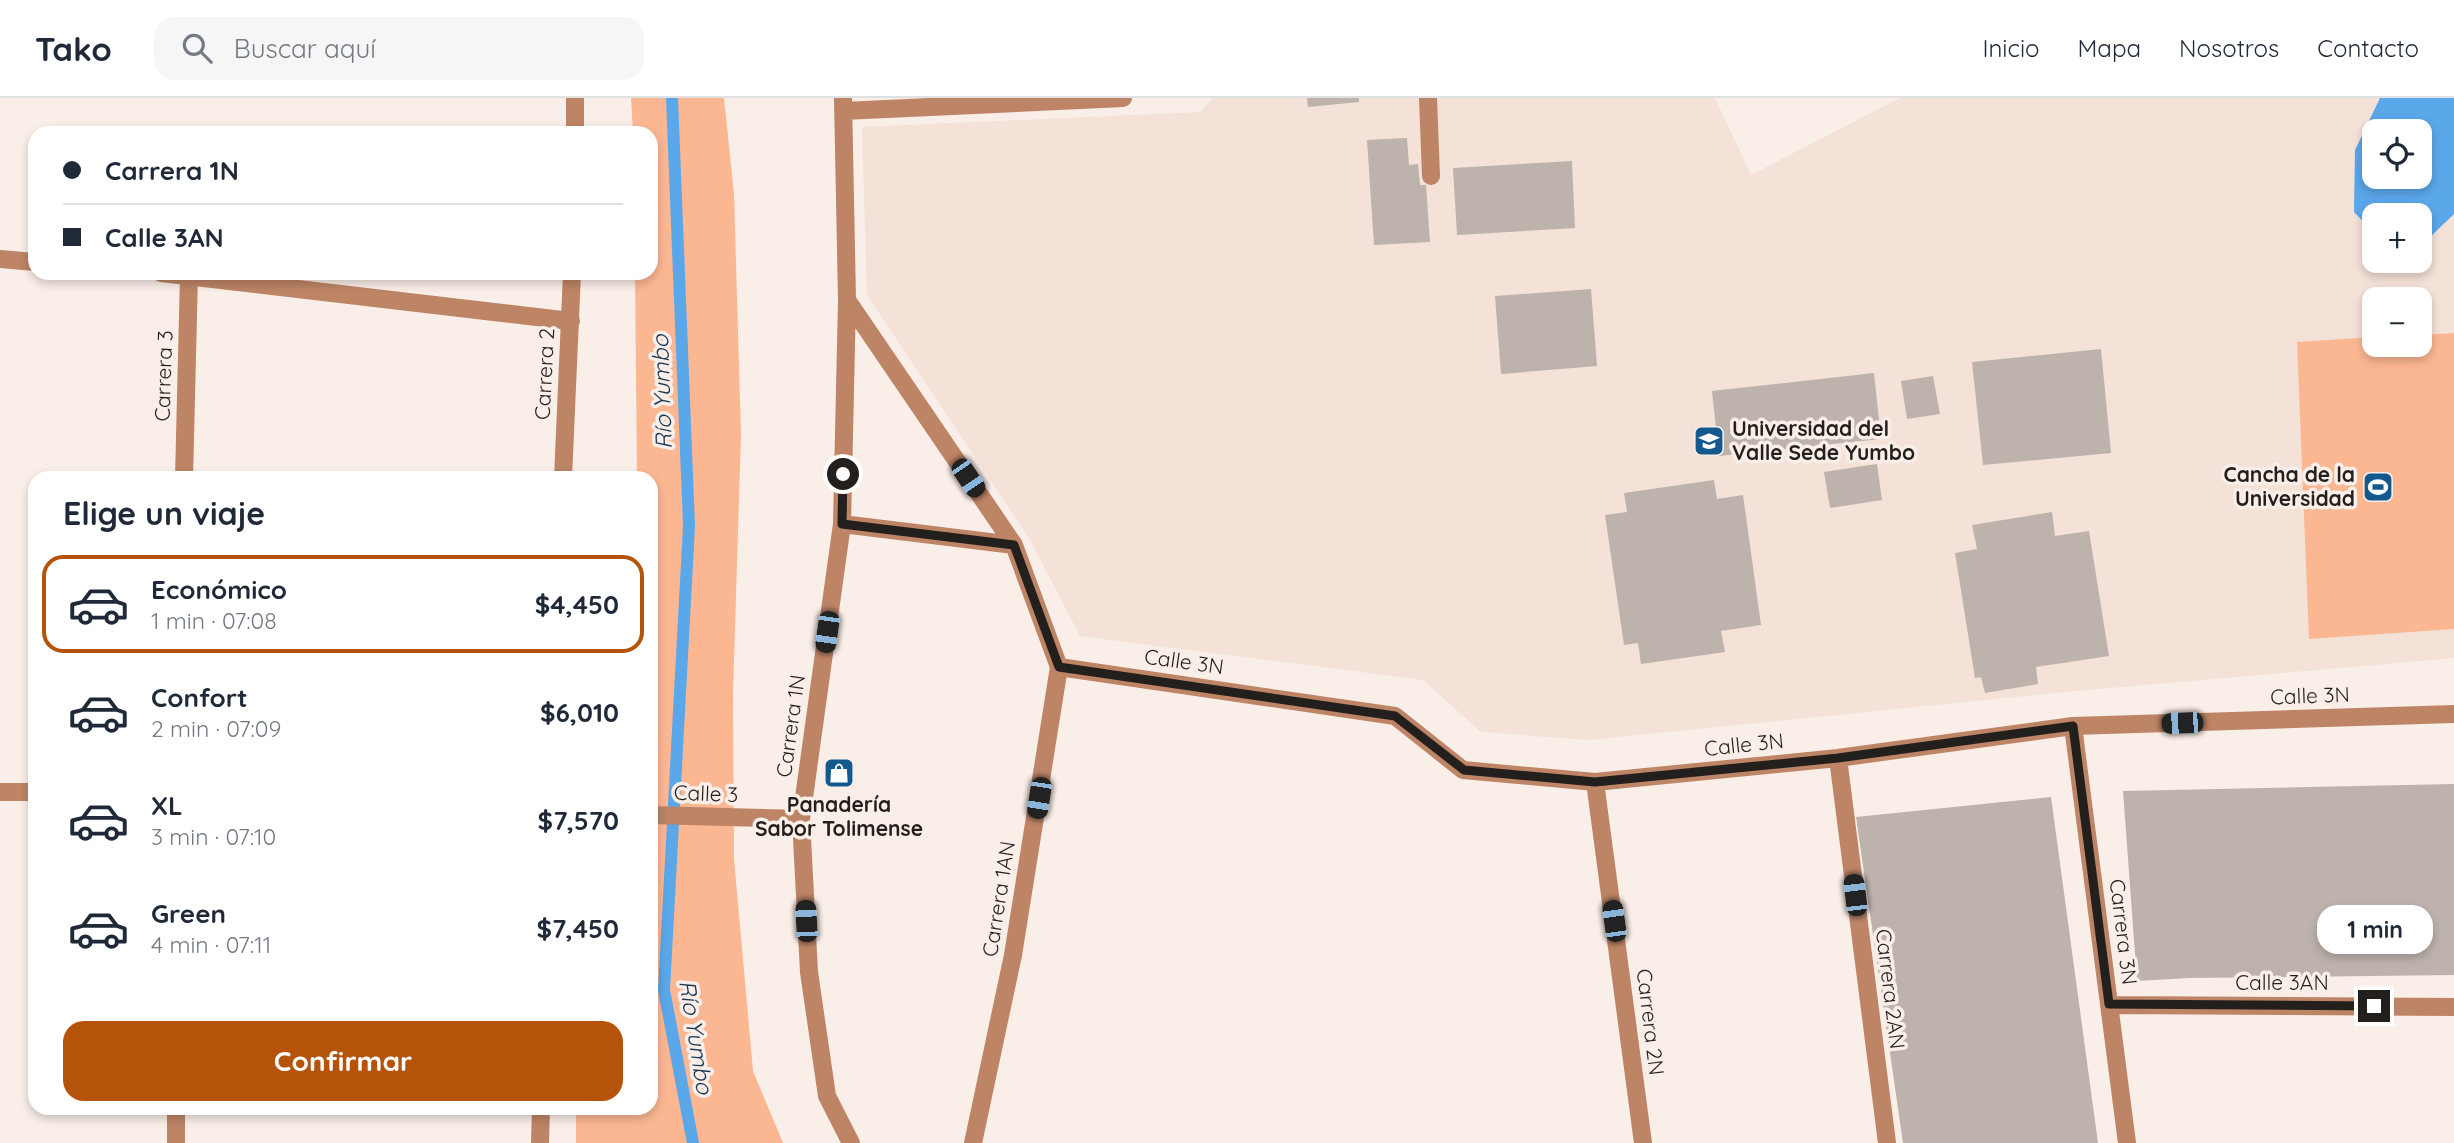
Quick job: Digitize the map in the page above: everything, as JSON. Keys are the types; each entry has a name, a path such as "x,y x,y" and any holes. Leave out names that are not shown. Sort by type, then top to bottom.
{"street":[{"path":"575,98 575,126"},
{"path":"843,105 1123,98"},
{"path":"1428,98 1431,176"},
{"name":"Carrera 1N","path":"843,105 847,300 842,524 801,820 809,972 827,1096 851,1143"},
{"path":"0,259 28,261"},
{"name":"Carrera 3","path":"184,471 189,280"},
{"path":"231,280 571,321"},
{"name":"Carrera 2","path":"563,471 572,280"},
{"name":"Carrera 1AN","path":"847,300 1014,545 1059,667 1013,955 973,1143"},
{"path":"842,524 1014,545"},
{"name":"Calle 3N","path":"1059,667 1395,716 1464,770 1595,782 1838,758 2073,726 2454,714"},
{"name":"Carrera 3N","path":"2073,726 2127,1143"},
{"name":"Carrera 2AN","path":"1838,758 1887,1143"},
{"name":"Carrera 2N","path":"1595,782 1643,1143"},
{"path":"0,792 28,792"},
{"name":"Calle 3","path":"658,815 801,820"},
{"name":"Calle 3AN","path":"2109,1004 2454,1007"},
{"path":"176,1115 176,1143"},
{"path":"540,1143 541,1115"}],"shaded area":[{"path":"631,98 724,98 734,194 741,434 733,693 734,859 753,1071 783,1143 576,1143 576,1115 658,1115 658,471 637,471 635,280 658,280 658,126 633,126"},
{"name":"Universidad del Valle Sede Yumbo","path":"1213,98 1715,98 1751,175 1900,98 2454,98 2454,658 2065,692 1588,740 1481,732 1423,680 1080,636 1029,538 867,295 862,127 1200,112"},
{"name":"Cancha de la Universidad","path":"2454,333 2454,629 2309,639 2297,342 2362,338 2362,357 2432,357 2432,334"}],"water":[{"path":"2380,98 2454,98 2454,214 2432,235 2432,203 2362,203 2362,220 2354,212 2355,150 2362,135 2362,189 2432,189 2432,119 2370,119"}],"building":[{"path":"1307,98 1359,98 1359,102 1308,107"},
{"path":"1407,138 1409,165 1418,164 1420,185 1426,185 1430,242 1374,245 1367,140"},
{"path":"1572,161 1575,228 1457,235 1453,168"},
{"path":"1591,289 1597,366 1501,374 1495,296"},
{"path":"2101,349 2111,453 1983,465 1972,362"},
{"path":"1874,373 1881,439 1719,456 1712,391"},
{"path":"1933,376 1940,414 1907,419 1901,381"},
{"path":"1877,464 1882,500 1830,508 1824,472"},
{"path":"1714,480 1717,499 1743,495 1761,625 1721,631 1725,652 1641,664 1638,643 1624,645 1605,515 1627,512 1624,493"},
{"path":"2052,512 2055,536 2089,531 2109,656 2036,667 2038,684 1985,693 1981,677 1975,678 1955,553 1977,549 1972,525"},
{"path":"2454,784 2454,975 2137,981 2123,791"},
{"path":"2051,797 2098,1143 1903,1143 1856,817"}],"waterway":[{"name":"Río Yumbo","path":"672,98 689,526 664,990 693,1143"}],"place":[{"name":"Universidad del Valle Sede Yumbo","path":"1709,441"},
{"name":"Cancha de la Universidad","path":"2378,487"},
{"name":"Panadería Sabor Tolimense","path":"839,773"}],"route":[{"path":"843,474 842,524 1014,545 1059,667 1395,716 1464,770 1595,782 1838,758 2073,726 2109,1004 2374,1006"}]}
